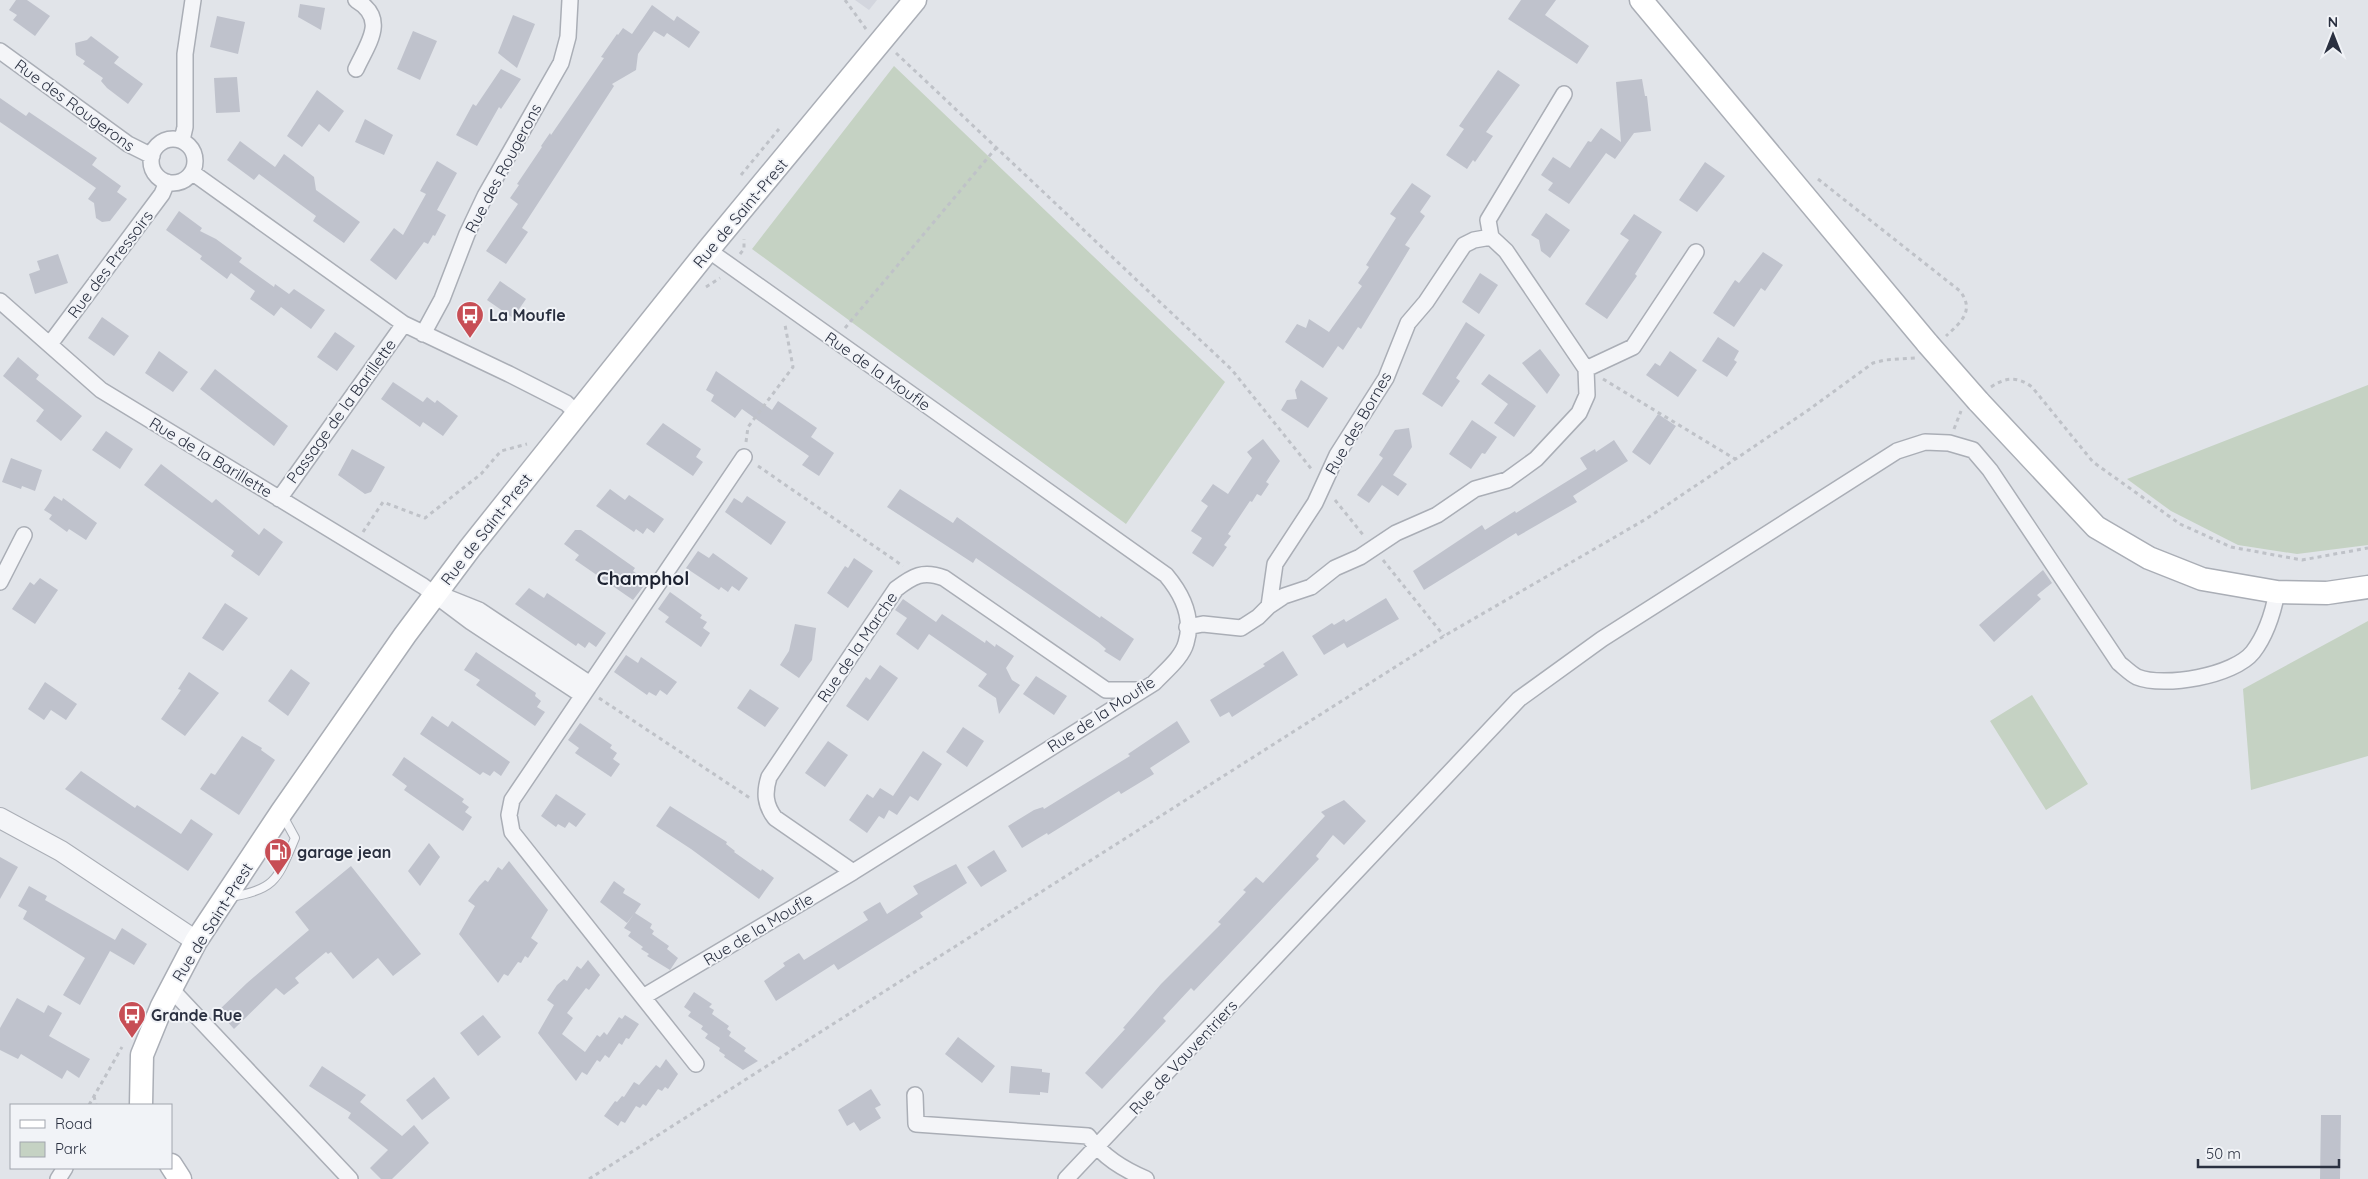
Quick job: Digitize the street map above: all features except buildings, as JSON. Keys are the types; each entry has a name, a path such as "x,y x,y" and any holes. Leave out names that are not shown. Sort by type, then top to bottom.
{"main road":[{"name":"Rue de Saint-Prest","path":"141,1104 142,1055 171,989 196,941 281,813 435,594 708,250 915,0"},
{"path":"1641,0 1930,346 1978,401 2096,526 2149,558 2202,579 2277,592 2327,593 2368,587"},
{"path":"172,1167 180,1179"}],"street":[{"path":"182,140 186,127 186,54 193,0"},
{"path":"356,0 368,7 374,18 374,28 356,69"},
{"name":"Rue des Rougerons","path":"423,334 442,299 467,234 485,196 561,63 568,37 570,0"},
{"name":"Rue des Rougerons","path":"0,51 128,144 152,156"},
{"path":"1187,627 1203,624 1241,628 1284,596 1311,587 1335,568 1374,549 1396,534 1437,515 1475,489 1507,480 1536,459 1579,413 1587,394 1586,369 1506,251 1491,237 1488,220 1564,94"},
{"path":"168,139 182,140 194,150 196,166 192,173 181,182 167,182 155,174 152,167 152,156 156,147 161,142 168,139"},
{"path":"192,173 404,324 566,403 577,413"},
{"name":"Rue des Pressoirs","path":"50,344 162,194 167,182"},
{"name":"Rue des Bornes","path":"1269,606 1275,564 1315,503 1322,483 1337,455 1386,378 1408,323 1426,302 1464,245 1474,240 1491,237"},
{"name":"Rue de la Moufle","path":"643,997 853,872 1154,683 1180,654 1186,644 1187,609 1180,590 1166,575 708,250"},
{"path":"1586,369 1633,347 1696,252"},
{"name":"Rue de la Barillette","path":"0,301 101,390 435,594"},
{"name":"Passage de la Barillette","path":"279,499 404,324"},
{"name":"Rue de Vauventriers","path":"1066,1179 1519,699 1554,672 1897,451 1924,442 1949,443 1973,450 1990,470 2119,663 2136,676 2156,681 2199,678 2232,668 2252,653 2273,616 2277,592"},
{"path":"696,1064 512,832 509,815 512,800 744,457"},
{"path":"0,582 24,535"},
{"path":"918,576 930,572 944,578 1106,690 1142,690"},
{"name":"Rue de la Marche","path":"766,799 766,787 769,777 890,597 907,580 918,576"},
{"path":"435,594 471,622 586,690"},
{"path":"766,799 768,809 775,818 853,872"},
{"path":"0,818 61,851 196,941"},
{"path":"171,989 350,1179"},
{"path":"915,1095 916,1124 1088,1136 1097,1148 1128,1171 1146,1179"}],"lane":[{"path":"225,898 254,893 278,876 295,838 281,813"}],"path":[{"path":"845,0 866,30 883,40 1232,370 1444,636"},
{"path":"834,340 996,148"},
{"path":"589,1179 1444,636 1646,519 1872,363 1930,346 1963,320 1967,313 1968,304 1960,291 1813,174"},
{"path":"781,302 793,367 748,427 744,457 918,576"},
{"path":"1586,369 1735,459"},
{"path":"2013,378 2023,380 2032,387 2093,462 2180,524 2231,547 2302,560 2368,548"},
{"path":"354,544 384,502 425,518 481,474 501,451 561,434"},
{"path":"586,690 752,799 766,799"},
{"path":"90,1104 94,1096 96,1104"}],"shaded area":[{"path":"855,0 877,0 869,10"}],"green space":[{"path":"894,66 1225,382 1126,524 752,249"},
{"path":"2368,385 2368,545 2297,554 2238,545 2171,511 2127,479"},
{"path":"2368,621 2368,756 2251,790 2243,689"},
{"path":"2032,695 2088,784 2046,810 1990,721"}],"place":[{"name":"La Moufle","path":"470,339"},
{"name":"garage jean","path":"278,876"},
{"name":"Grande Rue","path":"132,1039"}],"district":[{"name":"Champhol","path":"643,578"}]}
